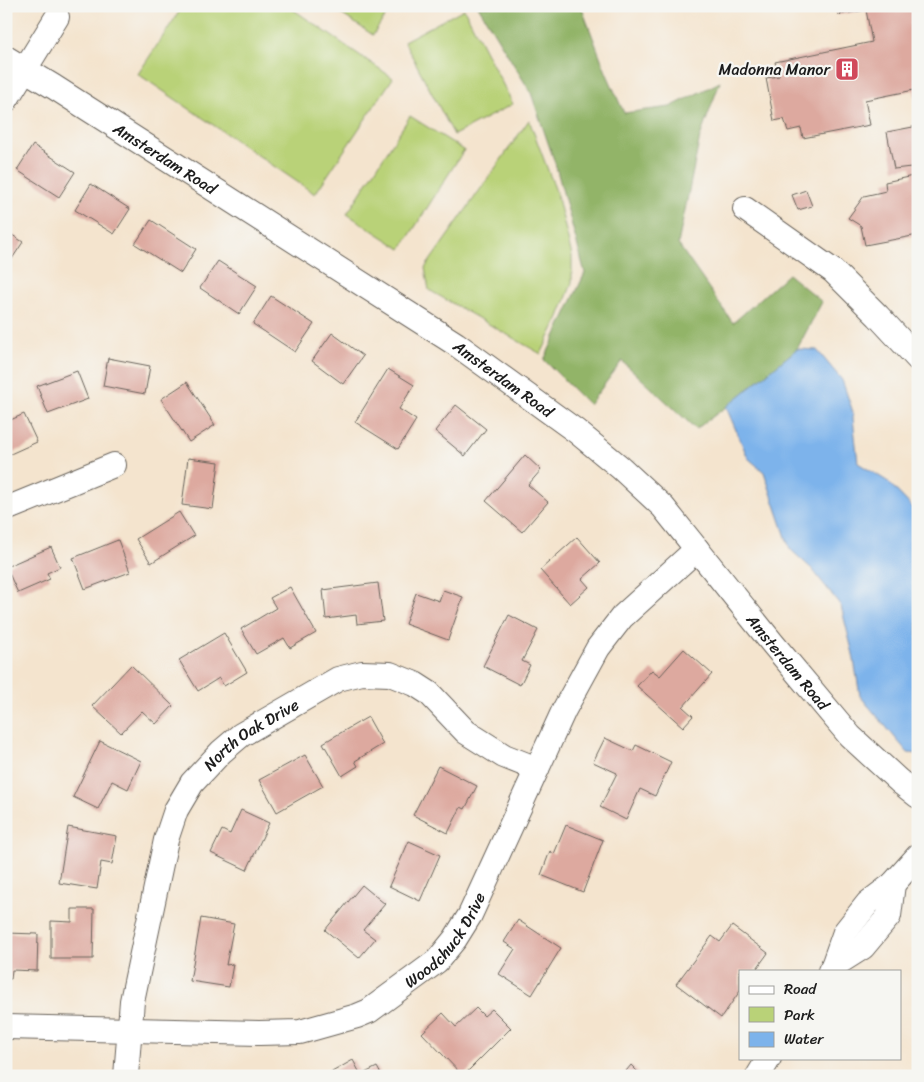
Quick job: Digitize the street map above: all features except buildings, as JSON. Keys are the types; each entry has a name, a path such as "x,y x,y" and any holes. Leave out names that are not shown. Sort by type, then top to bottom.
{"street":[{"path":"6,100 16,64 57,17"},
{"name":"Amsterdam Road","path":"16,64 456,344 576,431 621,468 663,507 850,736 898,781 918,796"},
{"path":"745,209 833,271 918,359"},
{"path":"6,509 114,465"},
{"name":"Woodchuck Drive","path":"6,1027 259,1034 300,1032 357,1016 369,1010 437,961 455,939 470,915 564,710 598,648 622,618 697,549"},
{"name":"North Oak Drive","path":"126,1076 132,1000 166,840 176,810 192,783 221,752 241,735 338,679 362,673 390,674 415,684 429,693 466,732 504,756 537,770"},
{"path":"832,968 845,932 868,903 893,884 918,856"},
{"path":"758,1076 768,1060"}],"green space":[{"path":"183,6 288,6 393,78 315,194 138,74"},
{"path":"329,6 392,6 373,35"},
{"path":"478,6 581,6 624,113 670,107 720,82 700,137 678,244 733,323 788,274 822,302 797,349 696,429 622,361 589,405 544,360 585,273 555,163 531,93"},
{"path":"464,9 513,104 454,135 404,41"},
{"path":"410,116 464,150 401,249 347,214"},
{"path":"529,120 557,194 572,256 572,283 559,317 541,354 429,290 425,268"}],"water":[{"path":"797,349 817,350 842,380 852,409 858,463 887,481 918,513 918,754 908,753 860,696 853,654 841,606 812,569 790,549 764,472 748,458 726,407"}],"place":[{"name":"Madonna Manor","path":"847,69"}]}
